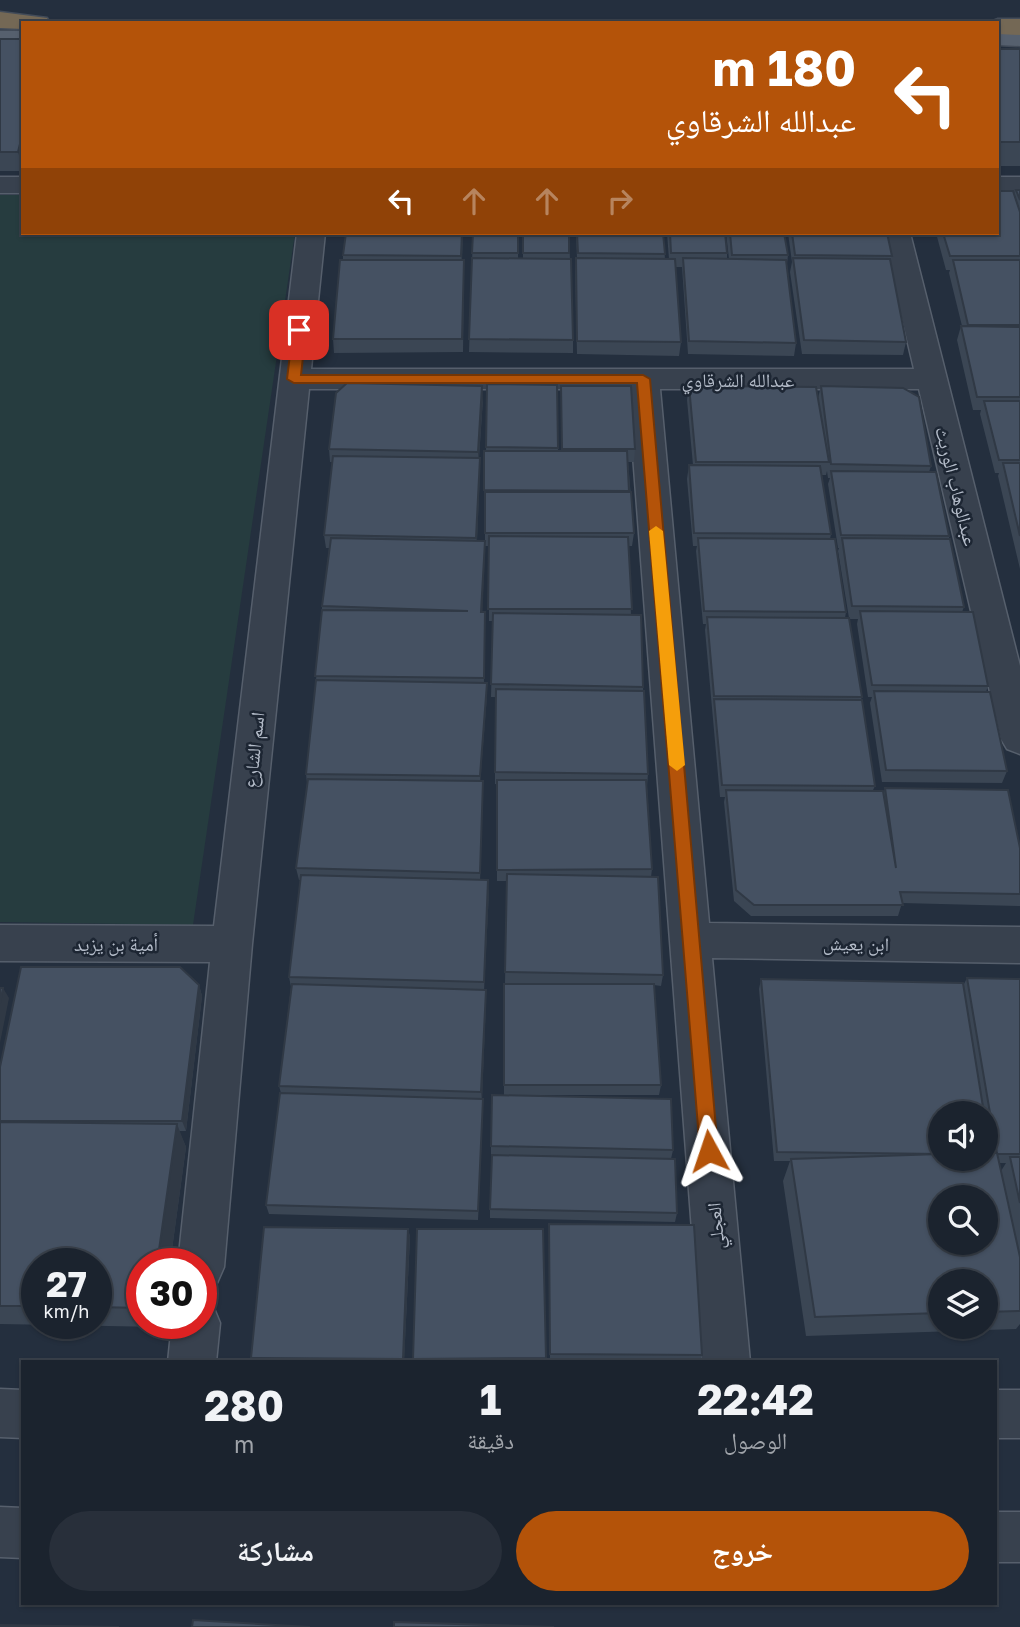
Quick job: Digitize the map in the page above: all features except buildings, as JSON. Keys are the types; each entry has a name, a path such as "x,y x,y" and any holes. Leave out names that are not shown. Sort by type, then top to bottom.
{"highway":[{"path":"0,20 21,22"},
{"path":"999,27 1020,27"}],"main road":[{"path":"999,38 1020,38"},
{"path":"0,39 21,39"}],"street":[{"path":"0,185 21,185"},
{"path":"999,185 1020,185"},
{"name":"اسم الشارع","path":"203,1248 232,944 311,235"},
{"name":"عبدالوهاب الوريث","path":"896,235 1020,739"},
{"name":"عبدالله الشرقاوي","path":"294,379 930,379"},
{"name":"العجلي","path":"643,379 726,1360"},
{"name":"ابن يعيش","path":"692,940 1020,945"},
{"name":"أمية بن يزيد","path":"0,943 232,944"},
{"path":"192,1360 194,1339"},
{"path":"0,1413 21,1414"},
{"path":"997,1415 1020,1414"},
{"path":"0,1532 21,1532"},
{"path":"997,1537 1020,1537"}],"green space":[{"path":"0,195 21,195 21,235 295,235 193,925 0,922"}],"slow traffic":[{"path":"656,531 677,765"}],"route":[{"path":"299,330 294,379 643,379 709,1151"}]}
